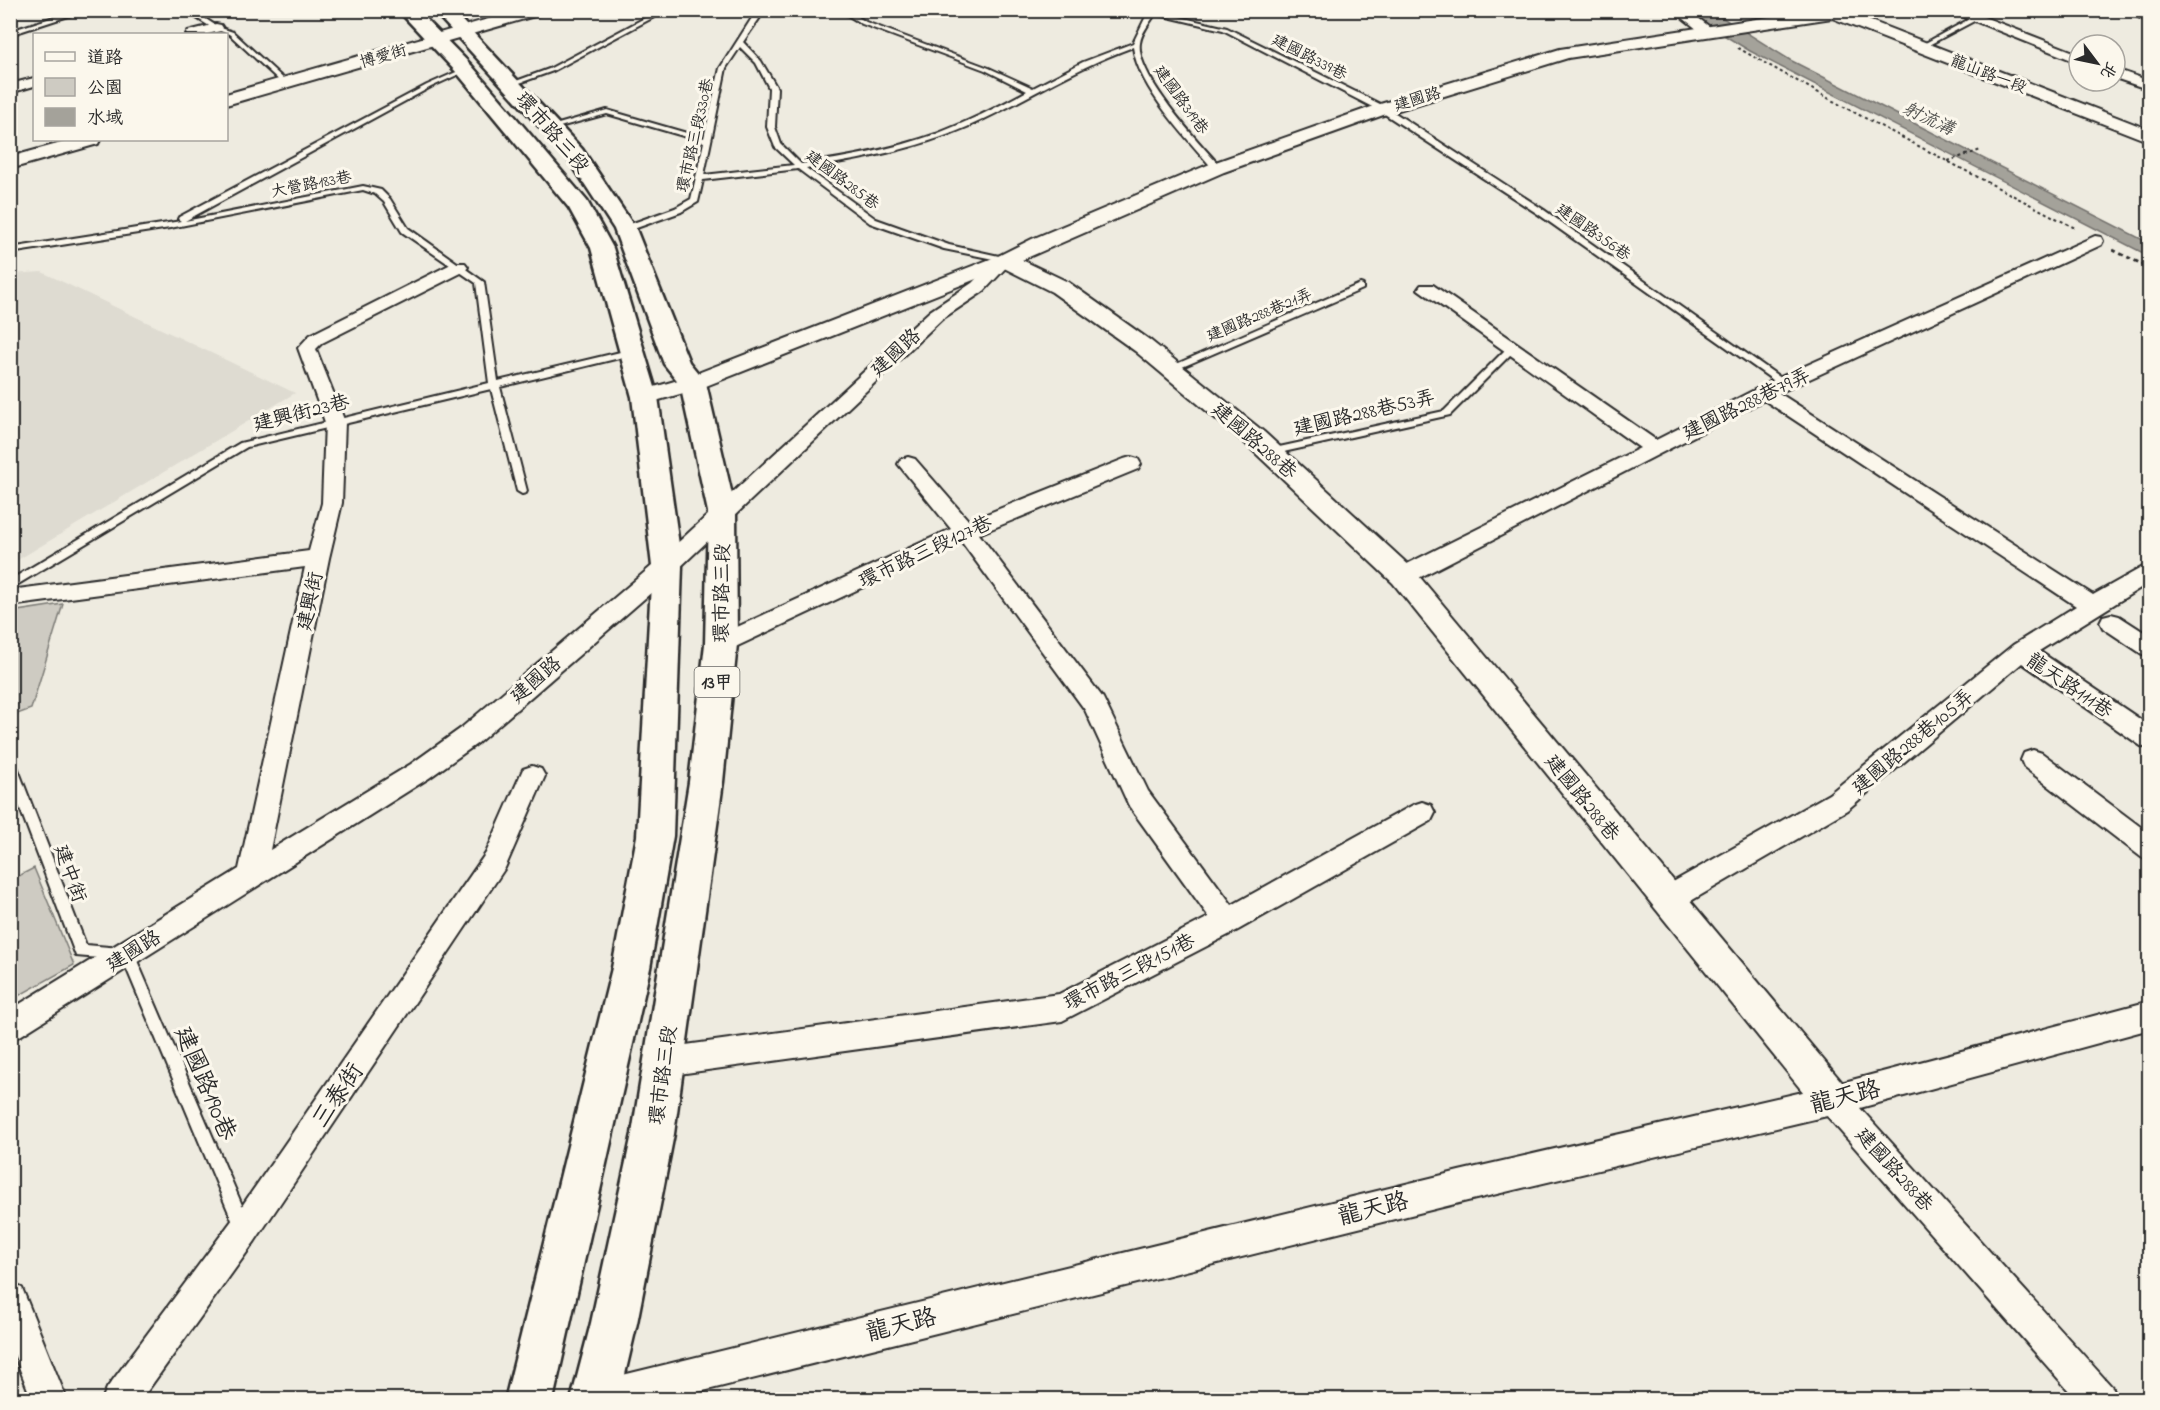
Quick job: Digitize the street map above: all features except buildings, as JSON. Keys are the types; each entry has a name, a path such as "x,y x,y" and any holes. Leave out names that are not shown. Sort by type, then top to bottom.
{"main road":[{"name":"13甲","path":"406,10 447,28"},
{"name":"環市路三段","path":"447,28 465,70 579,206 602,248 645,397 667,566 655,836 631,968 529,1400"},
{"name":"環市路三段","path":"447,28 512,84 552,127 575,153 625,229 677,364 693,383 722,512 721,644 706,782 653,1134 595,1399"}],"street":[{"name":"博愛街","path":"228,99 285,83 447,28 539,10"},
{"path":"1679,10 1710,31"},
{"name":"建國路","path":"645,397 693,383 1005,261 1039,243 1218,168 1383,109 1566,53 1851,10"},
{"path":"1953,10 2067,54"},
{"name":"龍山路一段","path":"1830,12 2150,137"},
{"path":"198,33 216,28"},
{"path":"2127,77 2150,86"},
{"path":"10,90 33,82"},
{"path":"10,163 87,141"},
{"name":"建國路288巷79弄","path":"1403,576 1774,388 2095,241"},
{"name":"建國路","path":"10,1026 420,771 469,736 667,566 722,512 936,315 978,287 1005,261"},
{"name":"建國路288巷","path":"1005,261 1060,287 1143,346 1270,452 1403,576 1833,1100 2101,1400"},
{"path":"318,558 332,503 335,422 307,348 316,339 459,267"},
{"path":"1427,289 1654,448"},
{"path":"1774,388 2150,648"},
{"path":"908,464 965,531 1095,705 1138,798 1228,921"},
{"name":"環市路三段127巷","path":"721,644 965,531 1131,464"},
{"name":"建興街","path":"10,598 318,558 251,877"},
{"name":"建國路288巷105弄","path":"1667,900 1838,802 2020,651 2102,614 2150,571"},
{"name":"龍天路111巷","path":"2020,651 2150,740"},
{"path":"2033,760 2150,849"},
{"name":"三泰街","path":"118,1400 244,1230 496,860 532,776"},
{"name":"環市路三段151巷","path":"664,1062 1062,1007 1228,921 1422,813"},
{"name":"龍天路","path":"595,1399 1459,1187 1833,1100 2150,1015"},
{"path":"10,1300 50,1400"}],"lane":[{"path":"10,33 84,10"},
{"path":"187,10 216,28 231,33 285,83"},
{"path":"760,12 774,10"},
{"path":"842,10 864,23 987,69 1033,90"},
{"path":"1921,47 1992,10"},
{"path":"2123,10 2150,20"},
{"path":"700,178 801,168 866,156 938,135 1002,108 1107,52 1136,44 1153,11"},
{"name":"建國路339巷","path":"1153,11 1225,29 1383,109"},
{"name":"環市路三段330巷","path":"625,229 678,210 694,200 723,68 760,12"},
{"path":"512,84 551,70 654,15"},
{"name":"建國路285巷","path":"740,43 759,62 773,88 771,127 778,145 801,168 873,221 958,250 1005,261"},
{"name":"建國路319巷","path":"1136,44 1137,59 1163,102 1218,168"},
{"path":"170,226 429,86 465,70"},
{"name":"建國路356巷","path":"1383,109 1541,212 1774,388"},
{"path":"552,127 607,112 708,141"},
{"name":"大營路183巷","path":"10,251 170,226 363,188 378,192 387,201 405,230 480,282 494,383 522,491"},
{"name":"建國路288巷21弄","path":"1170,369 1360,287"},
{"name":"建國路288巷53弄","path":"1270,452 1448,413 1512,348"},
{"name":"建興街23巷","path":"10,585 244,445 494,383 633,352"},
{"name":"建中街","path":"10,764 81,951 127,954"},
{"name":"建國路190巷","path":"127,954 244,1230"}],"path":[{"path":"1710,31 2095,241 2150,268"},
{"path":"1947,161 1981,150"}],"shaded area":[{"path":"42,272 295,393 11,564 11,274"}],"green space":[{"path":"63,604 31,709 12,716 11,612"},
{"path":"34,868 74,965 11,1000 11,880"}],"water":[{"path":"1684,11 1712,11 1790,60 2149,243 2149,256 1750,51"}],"water label":[{"name":"射流溝","path":"1929,118"}]}
